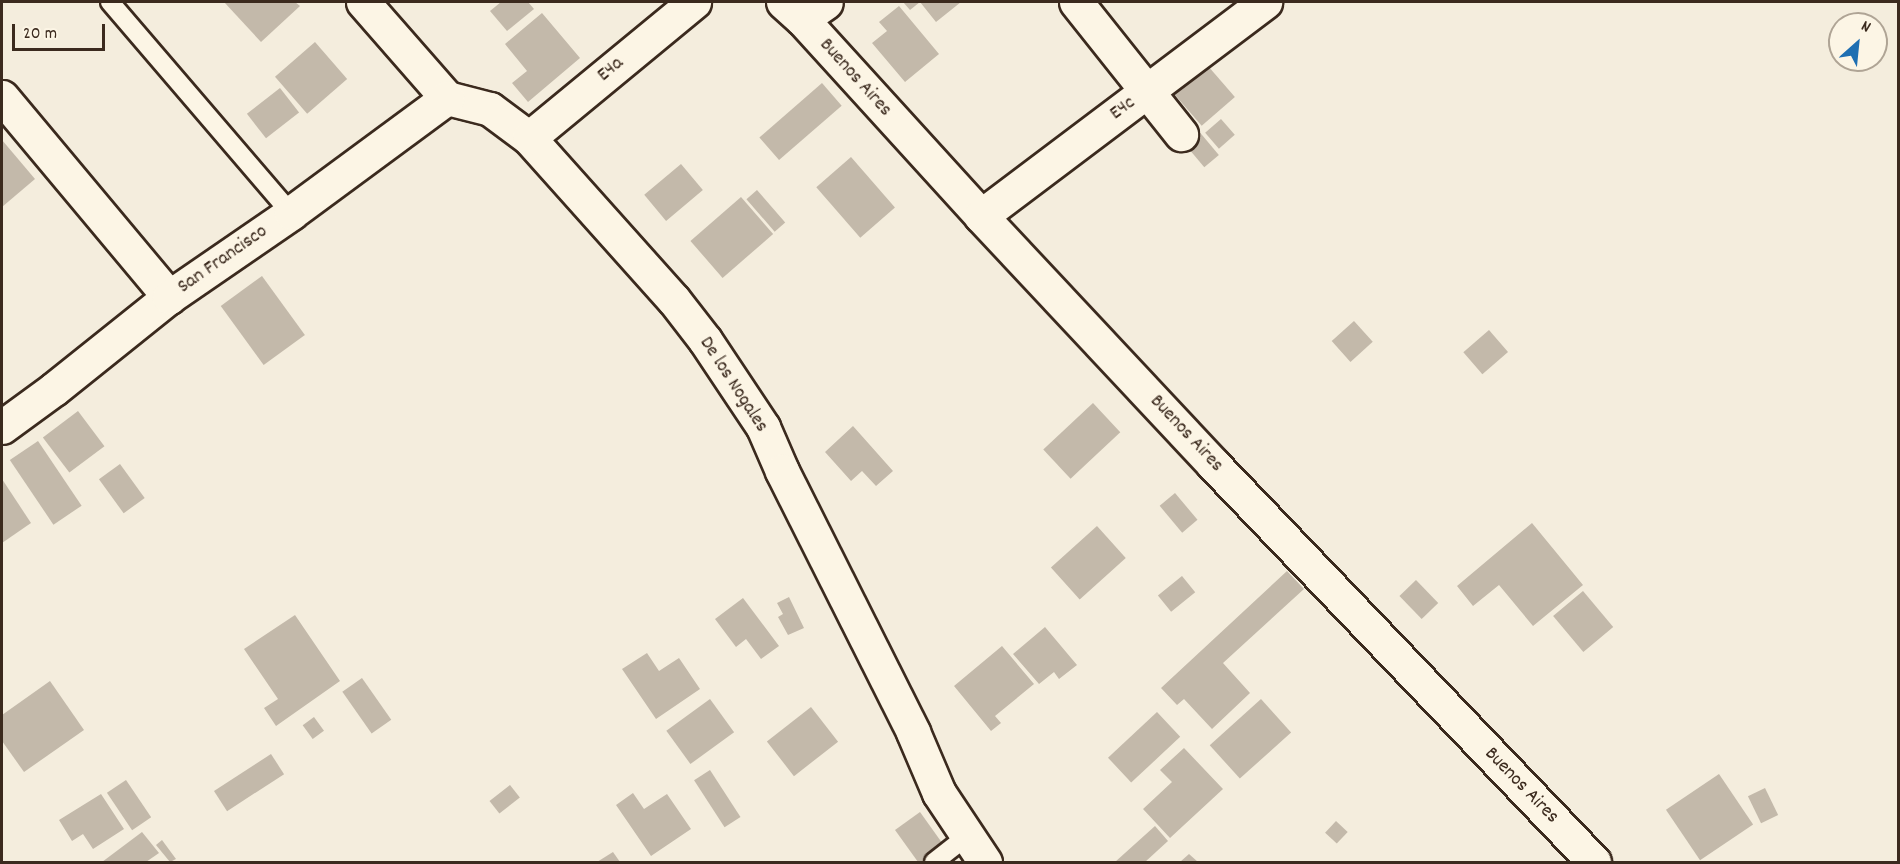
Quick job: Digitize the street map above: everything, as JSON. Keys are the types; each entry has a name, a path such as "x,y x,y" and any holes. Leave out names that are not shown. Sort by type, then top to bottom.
{"street":[{"path":"363,2 447,98"},
{"name":"E4a","path":"529,138 694,2"},
{"path":"1076,2 1181,134"},
{"name":"E4c","path":"981,216 1265,2"},
{"name":"Buenos Aires","path":"803,7 981,216 1594,862"},
{"path":"2,97 169,297"},
{"name":"San Francisco","path":"2,427 54,389 169,297 291,213 447,98"},
{"name":"De los Nogales","path":"447,98 490,109 529,138 674,300 705,340 763,427 782,471 913,732 939,793 975,850"}],"lane":[{"path":"110,2 291,213"},
{"path":"934,862 975,850"}],"building":[{"path":"224,2 295,2 300,6 261,42"},
{"path":"501,2 528,2 534,9 507,31 490,11"},
{"path":"903,2 920,2 910,10"},
{"path":"920,2 961,2 936,22"},
{"path":"899,6 939,54 905,82 872,43 887,31 879,22"},
{"path":"542,13 580,58 528,102 512,83 527,71 505,44"},
{"path":"315,42 347,79 307,114 275,77"},
{"path":"1208,66 1235,97 1202,126 1175,95"},
{"path":"822,83 842,106 779,160 759,137"},
{"path":"280,88 299,112 266,138 247,114"},
{"path":"1221,119 1235,135 1219,149 1205,133"},
{"path":"1197,129 1219,155 1204,167 1182,141"},
{"path":"2,140 35,179 2,207"},
{"path":"851,157 895,208 860,238 816,187"},
{"path":"681,164 703,190 666,221 644,195"},
{"path":"757,190 785,222 775,232 746,199"},
{"path":"741,197 773,234 723,278 690,241"},
{"path":"262,276 305,335 264,365 221,306"},
{"path":"1354,321 1373,342 1350,362 1332,341"},
{"path":"1489,330 1508,352 1482,374 1463,352"},
{"path":"1093,403 1120,432 1071,479 1043,449"},
{"path":"78,411 104,446 69,473 43,437"},
{"path":"853,426 893,471 876,486 862,471 851,481 825,452"},
{"path":"38,441 82,506 53,525 10,460"},
{"path":"120,464 145,498 124,513 99,479"},
{"path":"2,479 31,523 2,543"},
{"path":"1175,493 1197,520 1182,533 1160,506"},
{"path":"1532,523 1583,585 1533,626 1499,585 1473,606 1457,586"},
{"path":"1097,526 1126,558 1080,599 1051,567"},
{"path":"1287,571 1304,589 1223,663 1250,693 1212,729 1184,699 1177,705 1161,688"},
{"path":"1182,576 1195,592 1171,612 1158,596"},
{"path":"1416,580 1438,603 1422,619 1399,596"},
{"path":"1583,591 1613,627 1583,652 1553,616"},
{"path":"789,597 804,628 788,635 778,617 783,614 777,603"},
{"path":"743,598 779,646 761,659 746,639 736,647 715,619"},
{"path":"295,615 340,681 276,726 264,708 278,699 244,649"},
{"path":"1045,627 1077,665 1059,679 1054,672 1039,684 1013,654"},
{"path":"1002,646 1034,684 995,716 1001,723 991,731 954,686"},
{"path":"647,653 659,671 679,658 700,689 656,719 622,669"},
{"path":"362,678 391,720 372,734 342,692"},
{"path":"50,681 84,730 24,772 2,741 2,715"},
{"path":"710,699 734,732 690,764 666,731"},
{"path":"1261,699 1291,732 1240,779 1210,745"},
{"path":"811,707 838,742 794,776 767,741"},
{"path":"1157,712 1180,737 1131,783 1108,758"},
{"path":"314,717 324,731 313,739 303,725"},
{"path":"1184,748 1223,789 1170,838 1143,809 1172,782 1160,770"},
{"path":"271,754 284,774 227,811 214,791"},
{"path":"710,770 740,817 725,827 694,780"},
{"path":"1719,774 1753,825 1700,860 1666,810"},
{"path":"126,780 151,817 132,830 107,793"},
{"path":"510,785 520,798 499,814 490,801"},
{"path":"1765,788 1778,815 1761,823 1748,796"},
{"path":"633,793 644,809 667,794 691,829 651,856 616,805"},
{"path":"101,794 124,829 93,849 83,834 72,841 59,820"},
{"path":"920,812 945,847 923,862 918,862 895,830"},
{"path":"1336,821 1348,832 1337,844 1325,833"},
{"path":"1155,826 1168,841 1145,862 1115,862"},
{"path":"142,832 159,853 146,862 102,862"},
{"path":"162,840 176,859 170,862 156,845"},
{"path":"613,852 620,862 597,862"},
{"path":"1189,854 1198,862 1180,862"}]}
